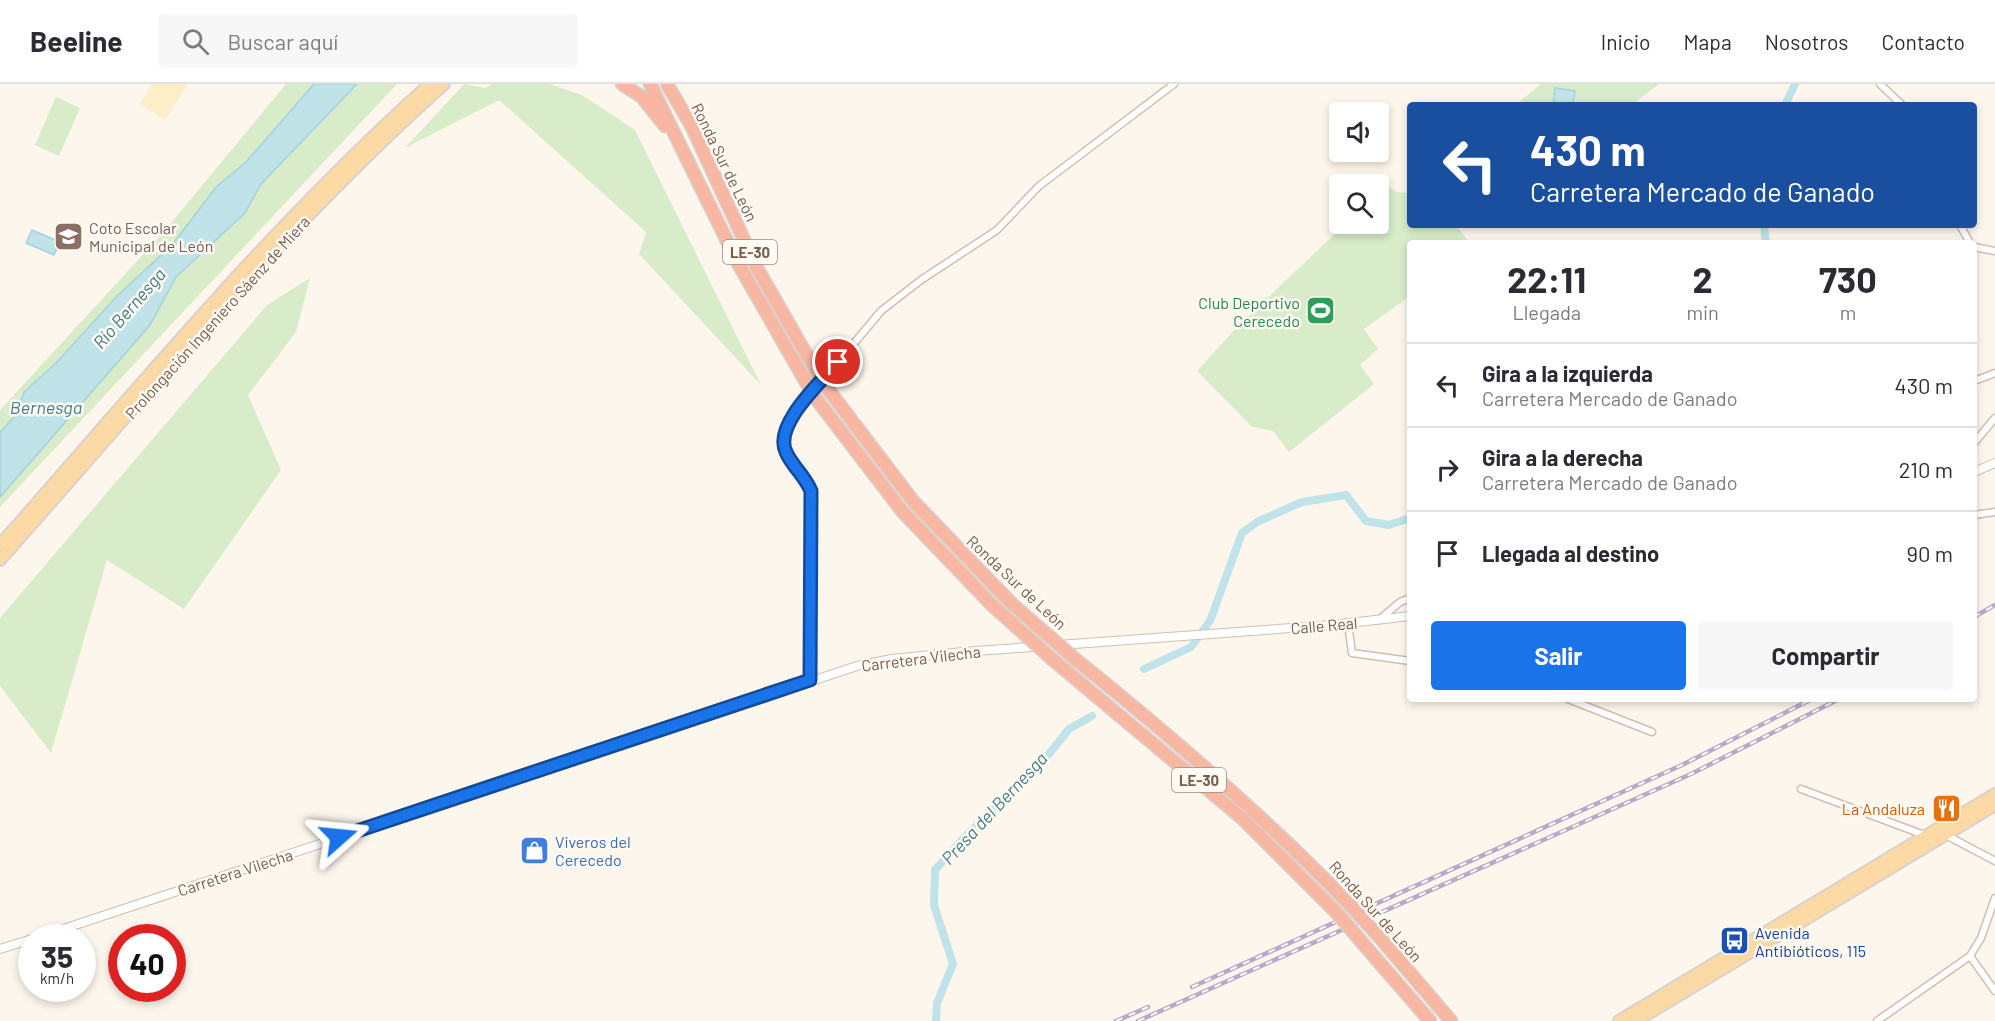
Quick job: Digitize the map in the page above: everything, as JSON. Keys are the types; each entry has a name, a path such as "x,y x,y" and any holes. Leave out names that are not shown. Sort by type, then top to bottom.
{"highway":[{"path":"622,84 642,97 667,130 716,230 738,265"},
{"name":"Ronda Sur de León","path":"650,84 738,265 807,384 902,511 991,604 1243,819 1336,912 1430,1021"},
{"name":"Ronda Sur de León","path":"667,84 692,127 758,268 817,373 913,501 1011,603 1074,658 1184,747 1252,807 1350,905 1451,1021"},
{"path":"678,84 692,127"}],"main road":[{"name":"Prolongación Ingeniero Sáenz de Miera","path":"0,544 296,213 369,139 430,84"},
{"name":"Prolongación Ingeniero Sáenz de Miera","path":"0,560 303,219 375,146 444,84"},
{"path":"1927,836 1994,798"},
{"path":"1946,835 1947,828 1994,798"},
{"path":"1619,1021 1820,899 1914,838 1946,835"},
{"path":"1636,1021 1946,835"},
{"path":"1820,899 1829,900 1842,896"},
{"path":"1756,948 1770,935 1817,907 1820,899"},
{"path":"1628,1021 1686,985 1701,972"}],"street":[{"path":"810,680 811,491 806,478 786,453 783,442 785,426 881,311 921,280 997,230 1039,186 1174,84"},
{"path":"1880,84 1899,102"},
{"path":"1977,248 1995,251"},
{"path":"1977,380 1995,373"},
{"path":"1977,439 1995,418"},
{"path":"1977,471 1995,464"},
{"path":"1977,515 1995,512"},
{"path":"1378,620 1400,602 1407,599"},
{"path":"1400,602 1400,618"},
{"name":"Calle Real","path":"1238,632 1407,617"},
{"path":"1348,623 1352,653 1407,661"},
{"name":"Carretera Vilecha","path":"78,924 860,665 892,659 1238,632"},
{"path":"1576,702 1652,732"},
{"path":"1801,789 1914,838"},
{"path":"1946,835 1995,861"},
{"path":"1877,1021 1970,956 1981,938 1995,897"},
{"path":"0,949 18,943"},
{"path":"1970,956 1995,991"}],"green space":[{"path":"286,84 397,84 0,507 0,410 161,235"},
{"path":"464,84 485,88 492,84 550,84 582,95 635,130 761,385 639,254 646,232 499,100 405,148"},
{"path":"1541,84 1659,84 1636,102 1520,102"},
{"path":"56,97 80,108 59,156 35,145"},
{"name":"Club Deportivo Cerecedo","path":"1389,187 1397,192 1407,193 1407,228 1458,228 1468,240 1407,240 1407,298 1364,329 1378,349 1360,365 1374,384 1289,452 1273,431 1252,427 1197,371 1237,327 1335,234 1389,234"},
{"path":"310,278 296,332 248,395 281,470 184,609 107,560 51,753 0,686 0,618 267,305"}],"sand":[{"path":"152,84 188,84 165,120 140,104"}],"water":[{"name":"Bernesga","path":"314,84 357,84 261,184 245,213 176,277 150,325 0,497 0,432 16,415 24,392 56,363 118,295 172,245 216,187 246,162"},
{"path":"1555,88 1575,91 1573,102 1553,102"},
{"path":"32,230 60,242 54,255 26,243"}],"waterway":[{"name":"Presa del Bernesga","path":"1786,102 1795,84"},
{"name":"Presa del Bernesga","path":"1764,228 1766,240"},
{"name":"Presa del Bernesga","path":"1144,669 1191,647 1210,621 1242,533 1257,522 1302,502 1346,495 1366,521 1389,525 1407,519"},
{"name":"Presa del Bernesga","path":"936,1021 937,1003 953,964 934,905 935,870 1049,754 1069,729 1092,716"}],"railway":[{"path":"1977,615 1995,605"},
{"path":"1192,987 1682,765 1806,702"},
{"path":"1138,1021 1691,774 1833,702"},
{"path":"1116,1021 1148,1007"}],"place":[{"name":"Coto Escolar Municipal de León","path":"68,236"},
{"name":"Club Deportivo Cerecedo","path":"1321,311"},
{"name":"La Andaluza","path":"1946,808"},
{"name":"Viveros del Cerecedo","path":"534,850"},
{"name":"Avenida Antibióticos, 115","path":"1734,941"}],"route":[{"path":"339,837 810,680 808,657 812,611 813,512 811,491 806,478 786,453 783,442 785,426 838,362"}],"water label":[{"name":"Río Bernesga","path":"129,308"}]}
